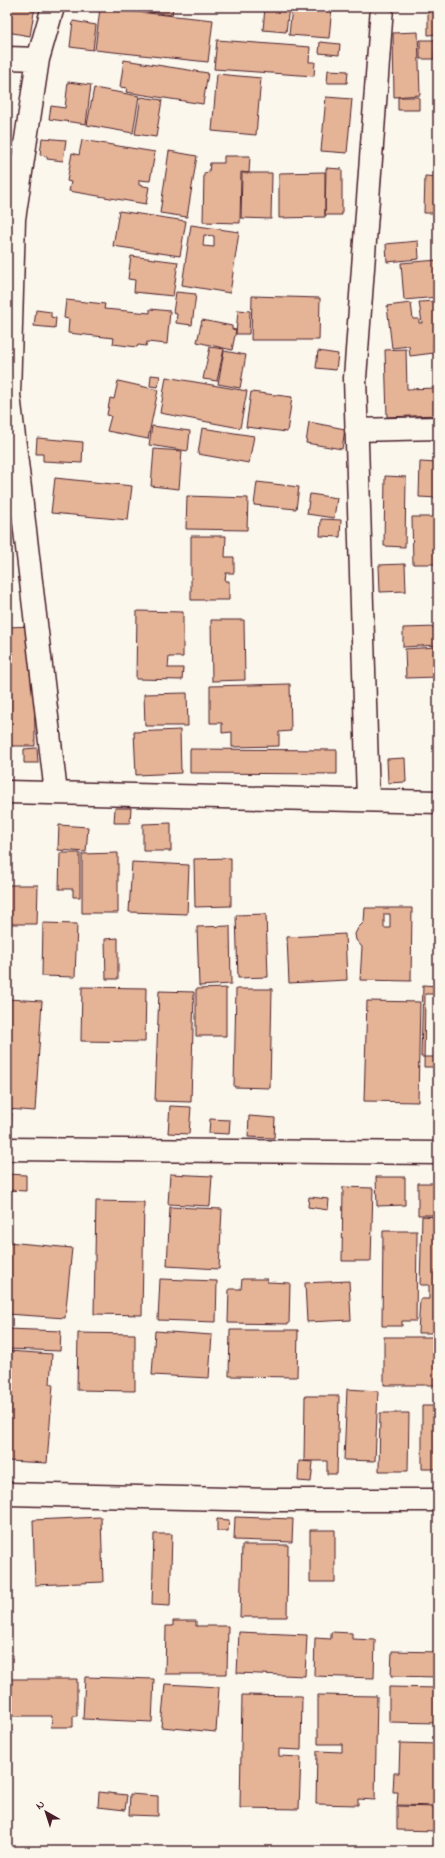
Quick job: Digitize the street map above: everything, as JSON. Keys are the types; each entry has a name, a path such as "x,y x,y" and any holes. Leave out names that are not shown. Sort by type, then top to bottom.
{"street":[{"path":"53,7 38,59 14,219 9,395 56,793"},
{"path":"368,800 355,378 382,7"},
{"path":"7,58 38,59"},
{"path":"356,430 438,428"},
{"path":"7,792 438,802"},
{"path":"7,1149 438,1153"},
{"path":"7,1494 272,1500 438,1500"}],"building":[{"path":"7,7 35,7 30,36 7,32"},
{"path":"114,7 173,7 172,15"},
{"path":"265,7 289,7 286,32 263,30"},
{"path":"292,7 332,7 329,38 289,35"},
{"path":"428,7 438,7 438,34 428,35"},
{"path":"100,8 213,20 208,62 95,50"},
{"path":"73,21 96,25 93,50 70,47"},
{"path":"418,32 420,95 394,97 393,33"},
{"path":"217,40 310,47 309,62 315,62 314,76 214,69"},
{"path":"420,40 435,40 434,59 420,59"},
{"path":"320,42 340,44 339,55 319,53"},
{"path":"124,60 208,73 203,104 126,92 127,88 120,87"},
{"path":"328,70 348,71 347,83 327,83"},
{"path":"217,74 261,78 256,135 212,131"},
{"path":"68,82 91,85 86,124 49,119 51,106 65,108"},
{"path":"94,88 139,96 133,133 87,125"},
{"path":"141,97 162,100 156,137 135,134"},
{"path":"326,97 352,99 347,153 321,151"},
{"path":"398,97 419,97 419,110 398,110"},
{"path":"42,138 66,140 63,161 47,159 47,156 40,155"},
{"path":"82,140 155,152 150,181 139,180 139,185 149,187 146,204 69,191 71,182 67,181 72,153 79,155"},
{"path":"169,151 197,156 187,217 160,213"},
{"path":"224,156 250,156 249,173 241,172 240,223 203,222 204,173 209,172 210,163 224,163"},
{"path":"326,168 342,169 342,215 325,215"},
{"path":"325,172 325,217 279,218 279,173"},
{"path":"242,173 272,173 271,219 241,218"},
{"path":"425,176 438,177 438,213 424,213"},
{"path":"119,211 186,221 180,256 113,246"},
{"path":"191,225 239,232 230,293 182,285","holes":["204,235 214,236 214,247 203,246"]},
{"path":"418,241 419,259 387,262 386,244"},
{"path":"131,256 178,262 173,296 134,292 135,280 128,279"},
{"path":"438,260 438,297 404,300 401,263"},
{"path":"176,292 196,294 192,325 176,323 177,314 173,313"},
{"path":"252,296 320,298 319,340 251,340"},
{"path":"66,300 105,304 104,309 150,313 150,309 170,311 167,344 147,342 146,346 138,345 137,347 113,344 114,338 68,333 69,319 64,318"},
{"path":"438,301 438,343 433,344 434,353 410,356 409,346 392,348 387,306 411,303 413,319 419,319 419,323 422,323 419,302"},
{"path":"36,310 51,312 51,317 56,318 55,328 34,326"},
{"path":"238,310 250,311 249,334 236,334"},
{"path":"202,320 232,326 232,329 236,330 232,350 197,342"},
{"path":"210,347 224,349 217,381 203,379"},
{"path":"406,349 407,389 438,388 438,415 387,417 385,350"},
{"path":"224,351 246,355 240,388 218,384"},
{"path":"318,351 338,354 336,370 316,368"},
{"path":"151,375 160,376 158,387 150,386"},
{"path":"166,377 247,391 240,428 160,413"},
{"path":"118,381 158,390 148,439 107,431 111,416 107,415 110,398 114,399"},
{"path":"251,392 292,397 287,432 246,427"},
{"path":"309,422 345,429 342,449 306,443"},
{"path":"152,426 190,431 188,451 149,445"},
{"path":"202,428 254,436 249,463 198,454"},
{"path":"37,438 83,442 82,463 43,461 43,454 36,454"},
{"path":"154,449 182,451 179,489 151,486"},
{"path":"420,462 438,463 438,498 419,497"},
{"path":"385,476 406,477 405,547 384,546"},
{"path":"55,478 132,486 128,520 51,513"},
{"path":"257,482 299,487 296,509 254,505"},
{"path":"310,494 337,498 334,518 307,514"},
{"path":"187,496 248,498 247,530 186,529"},
{"path":"412,517 438,517 438,564 413,564"},
{"path":"321,519 341,520 340,537 320,536"},
{"path":"191,536 226,536 225,557 234,557 234,573 226,573 225,581 229,581 229,600 191,600"},
{"path":"405,564 406,591 380,592 379,565"},
{"path":"137,611 183,612 183,657 169,657 168,668 183,668 182,680 136,679"},
{"path":"211,620 244,620 245,680 212,681"},
{"path":"34,626 35,746 7,746 7,627"},
{"path":"438,627 438,645 403,647 403,628"},
{"path":"438,647 438,677 406,678 405,649"},
{"path":"290,684 291,731 279,732 279,746 232,747 232,732 222,733 222,723 210,723 210,686"},
{"path":"187,693 188,726 145,726 144,694"},
{"path":"180,730 181,773 136,775 134,732"},
{"path":"37,748 38,763 24,763 24,749"},
{"path":"190,749 337,750 337,774 190,773"},
{"path":"405,758 406,782 388,783 387,759"},
{"path":"115,808 131,808 130,823 114,823"},
{"path":"171,823 171,851 143,851 143,824"},
{"path":"59,825 88,827 86,852 58,850"},
{"path":"60,853 80,853 80,897 73,897 73,889 59,889"},
{"path":"118,853 118,913 82,913 82,854"},
{"path":"231,858 231,906 195,907 194,859"},
{"path":"132,862 189,865 187,914 129,912"},
{"path":"7,885 38,885 37,924 7,924"},
{"path":"365,908 412,908 411,981 360,980 362,947 356,940 355,934 364,922","holes":["384,914 390,914 390,928 384,928"]},
{"path":"266,914 268,977 238,978 236,915"},
{"path":"43,923 77,924 75,977 42,976"},
{"path":"230,926 231,984 199,986 197,927"},
{"path":"345,934 347,980 289,983 287,937"},
{"path":"118,938 118,979 106,979 105,939"},
{"path":"423,985 438,986 438,1057 421,1057"},
{"path":"82,987 146,988 145,1042 81,1041"},
{"path":"226,988 226,1036 196,1036 196,989"},
{"path":"236,989 272,989 270,1088 234,1087"},
{"path":"159,991 194,992 191,1102 155,1101"},
{"path":"425,994 438,994 438,1067 424,1067"},
{"path":"7,999 42,1001 35,1111 7,1109"},
{"path":"367,1001 420,1002 418,1102 364,1101"},
{"path":"170,1106 191,1107 189,1134 168,1133"},
{"path":"7,1113 12,1113 11,1134 7,1134"},
{"path":"249,1116 275,1118 274,1138 248,1137"},
{"path":"210,1119 230,1120 229,1134 209,1133"},
{"path":"7,1174 26,1175 26,1191 7,1190"},
{"path":"170,1174 212,1176 210,1206 168,1204"},
{"path":"376,1177 405,1177 405,1205 377,1206"},
{"path":"418,1183 438,1183 438,1215 418,1215"},
{"path":"343,1187 373,1188 371,1261 342,1261"},
{"path":"309,1197 329,1199 328,1210 308,1207"},
{"path":"96,1201 144,1202 142,1315 94,1314"},
{"path":"170,1207 222,1209 219,1269 167,1266"},
{"path":"422,1216 438,1217 438,1333 418,1333 420,1299 429,1299 429,1285 420,1285"},
{"path":"383,1231 417,1231 416,1321 402,1321 402,1326 382,1326"},
{"path":"7,1242 72,1248 65,1318 7,1314"},
{"path":"160,1279 217,1281 216,1322 158,1320"},
{"path":"242,1279 267,1279 267,1282 290,1283 289,1324 228,1323 229,1289 241,1289"},
{"path":"349,1281 351,1320 307,1322 305,1283"},
{"path":"7,1329 61,1331 60,1351 7,1349"},
{"path":"230,1330 298,1330 297,1377 229,1376"},
{"path":"155,1331 212,1335 209,1378 152,1375"},
{"path":"78,1333 135,1334 135,1391 77,1390"},
{"path":"384,1337 438,1337 438,1385 384,1385"},
{"path":"8,1351 52,1354 50,1384 53,1384 47,1463 7,1461"},
{"path":"347,1389 378,1391 375,1461 344,1460"},
{"path":"305,1396 339,1396 337,1474 327,1474 327,1461 304,1461"},
{"path":"422,1406 438,1406 438,1469 422,1469"},
{"path":"380,1413 409,1413 408,1471 379,1471"},
{"path":"299,1461 313,1462 311,1482 298,1481"},
{"path":"101,1517 103,1582 35,1585 33,1520"},
{"path":"235,1517 293,1519 292,1542 234,1540"},
{"path":"217,1519 229,1520 228,1531 217,1531"},
{"path":"310,1530 335,1530 335,1582 310,1582"},
{"path":"154,1534 172,1534 170,1606 152,1605"},
{"path":"242,1545 288,1545 287,1617 240,1617"},
{"path":"173,1621 196,1621 196,1626 228,1626 227,1674 165,1674 166,1626 173,1626"},
{"path":"239,1632 307,1635 305,1676 237,1673"},
{"path":"331,1632 352,1633 352,1639 375,1640 374,1678 314,1676 315,1638 331,1639"},
{"path":"392,1651 438,1652 438,1677 391,1676"},
{"path":"85,1677 154,1679 152,1722 83,1719"},
{"path":"8,1679 77,1679 77,1716 73,1716 73,1727 51,1727 52,1716 8,1716"},
{"path":"165,1684 219,1687 216,1732 161,1727"},
{"path":"389,1687 438,1688 438,1723 389,1722"},
{"path":"242,1695 302,1696 301,1750 279,1749 279,1756 301,1757 299,1809 240,1808"},
{"path":"318,1695 377,1696 375,1800 358,1799 358,1805 316,1804 317,1751 342,1752 342,1744 318,1744"},
{"path":"400,1743 438,1744 438,1806 397,1805 398,1792 393,1792 394,1773 399,1773"},
{"path":"99,1792 127,1795 125,1810 98,1807"},
{"path":"130,1794 158,1796 158,1816 129,1815"},
{"path":"397,1806 438,1807 438,1831 397,1830"}]}
